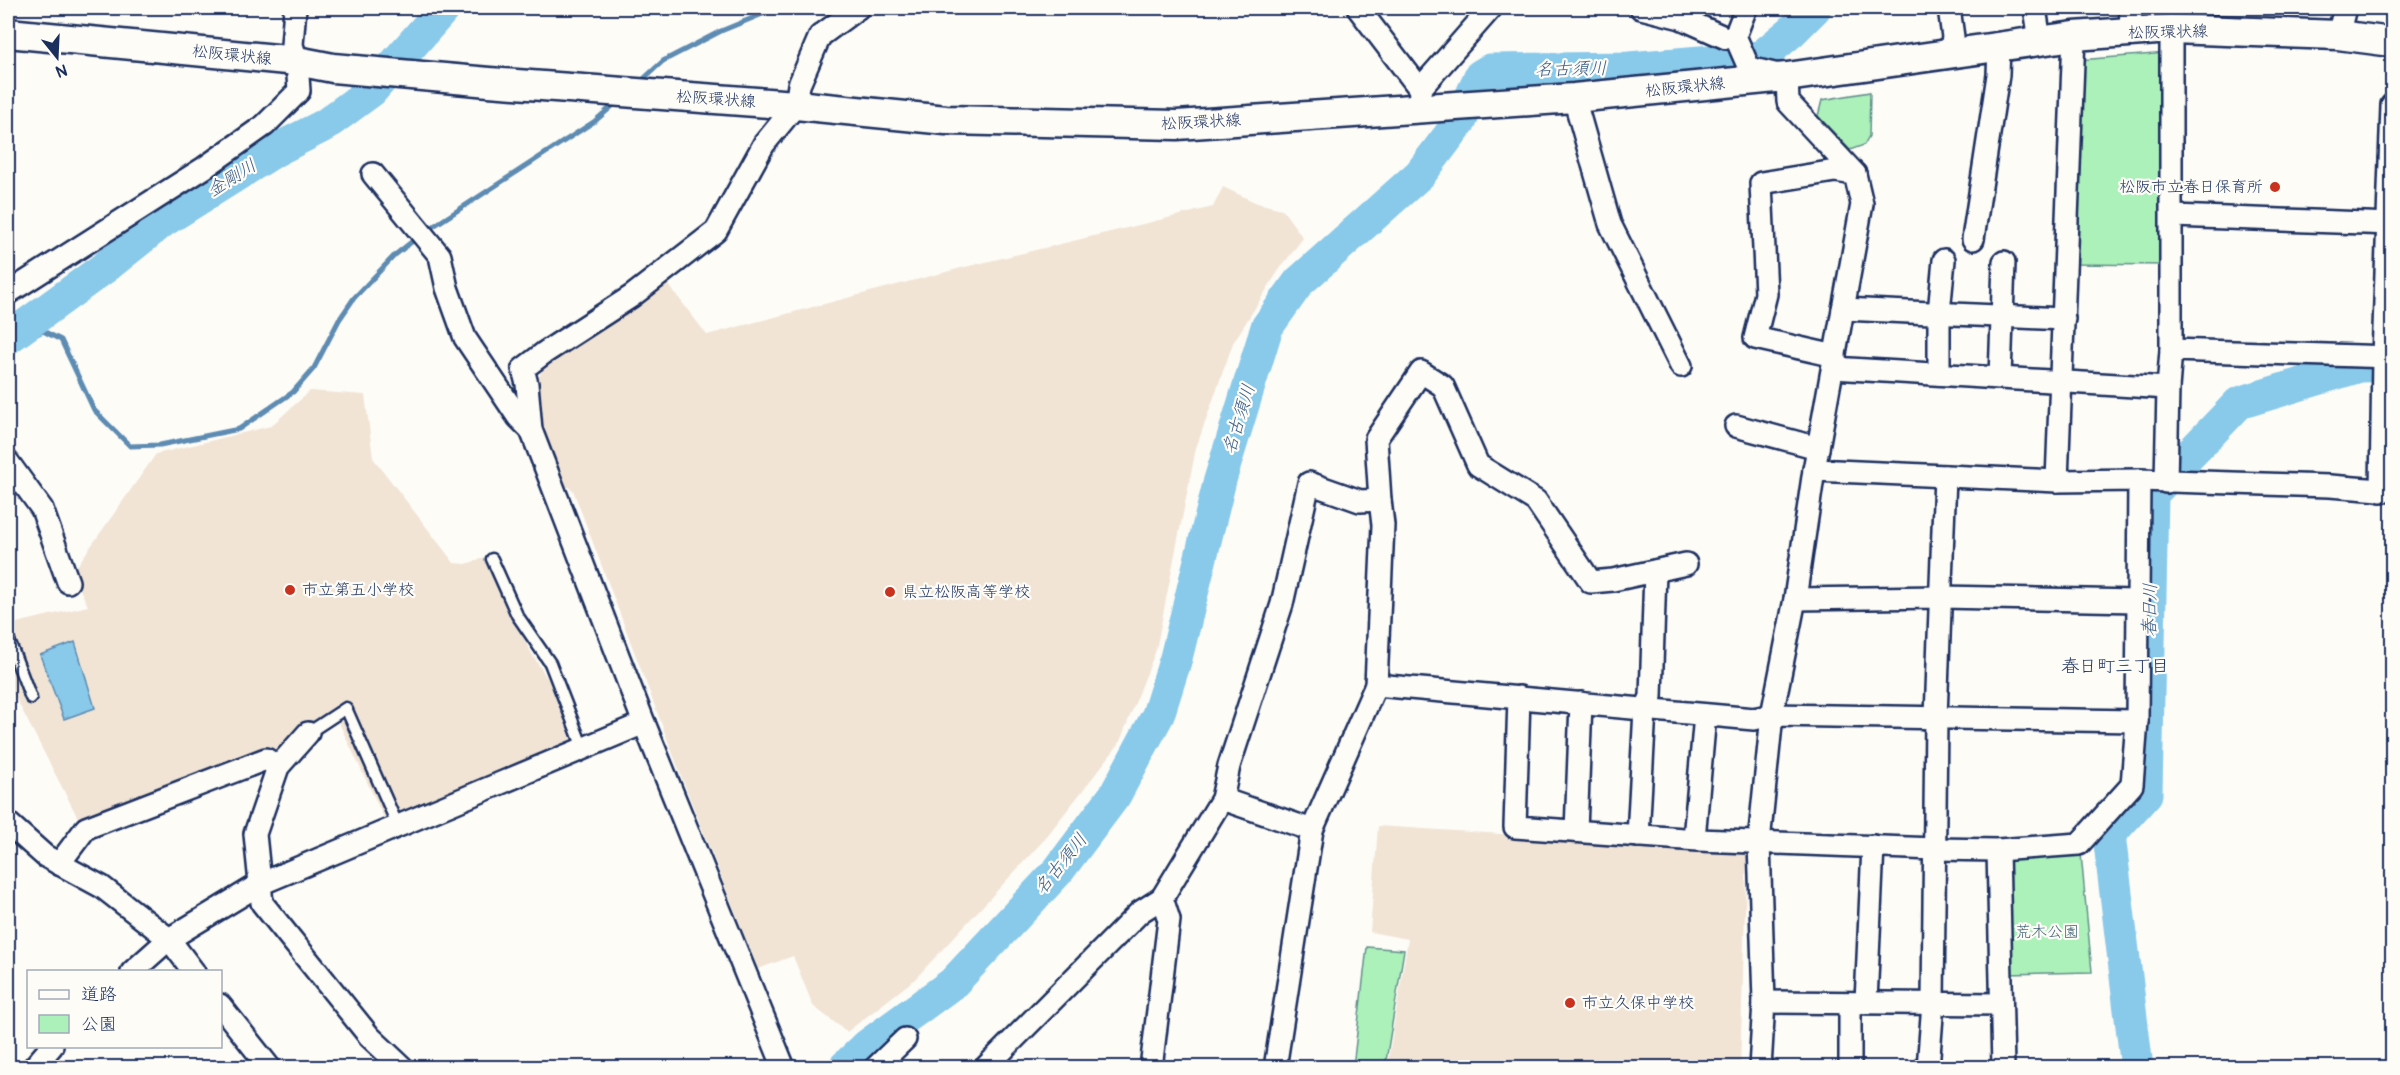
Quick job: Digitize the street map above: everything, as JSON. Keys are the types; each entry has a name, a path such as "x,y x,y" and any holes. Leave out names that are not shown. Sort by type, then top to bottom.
{"main road":[{"name":"松阪環状線","path":"8,33 297,61 333,68 795,105 946,120 1177,125 1425,102 1506,103 1574,98 1787,77 2074,36 2131,20 2171,29 2338,35 2392,42"}],"street":[{"path":"8,293 204,168 265,125 299,91 297,61 292,45 295,8"},
{"path":"784,1068 644,723 531,430 527,384 523,369 544,352 632,296 716,231 764,144 795,105 800,85 820,36 858,8"},
{"path":"1358,8 1425,102 1491,8"},
{"path":"1641,8 1681,18 1726,38 1735,36"},
{"path":"1746,8 1735,36 1749,68 1787,77 1788,102 1855,174 1862,204 1814,470 1795,599 1772,715 1759,842 1764,1002 1760,1068"},
{"path":"1949,8 1953,37 1950,53"},
{"path":"2035,8 2040,40"},
{"path":"2338,35 2345,8"},
{"path":"2166,482 2173,216 2171,29"},
{"path":"2057,481 2074,36"},
{"path":"1973,239 1998,75 1999,46"},
{"path":"1574,98 1610,224 1681,366"},
{"path":"1814,470 2057,481 2139,480 2330,486 2387,491 2392,105"},
{"path":"1855,174 1835,171 1761,183 1766,294 1755,338 1834,362 1939,374 2168,387"},
{"path":"373,174 440,256 447,288 465,338 518,417 531,430"},
{"path":"2173,216 2390,224"},
{"path":"1939,374 1939,313 1944,260"},
{"path":"2000,377 2004,262"},
{"path":"1843,309 2064,319"},
{"path":"2171,350 2388,357"},
{"path":"1275,1068 1312,830 1376,685 1383,525 1376,439 1421,372 1443,386 1478,465 1536,501 1591,582 1613,580 1686,564"},
{"path":"1736,426 1818,448"},
{"path":"9,469 42,510 68,582"},
{"path":"1928,1068 1933,1003 1936,717 1945,476"},
{"path":"1520,697 1515,827 1694,839 1935,849 1998,850 2079,844 2132,785 2137,721 2139,480"},
{"path":"985,1068 1140,912 1162,898 1222,799 1229,766 1282,604 1309,483 1360,501 1380,500"},
{"path":"1638,836 1645,710 1651,697 1655,571"},
{"path":"1795,599 1941,597 2137,602"},
{"path":"1376,685 1754,720 1772,715 2137,721"},
{"path":"1576,831 1581,703"},
{"path":"1694,839 1706,715"},
{"path":"134,970 168,939 260,884 644,723"},
{"path":"308,733 278,767 255,834 262,903 370,1037 403,1068"},
{"path":"59,864 86,828 266,759 278,767"},
{"path":"1222,799 1312,830"},
{"path":"8,823 45,856 102,887 168,939 192,970"},
{"path":"1850,1068 1873,846"},
{"path":"1998,850 2003,1068"},
{"path":"1151,1068 1169,920 1162,898"},
{"path":"1764,1002 2001,1004"},
{"path":"222,1008 270,1068"},
{"path":"875,1068 905,1039"},
{"path":"33,1068 51,1048"}],"lane":[{"path":"492,559 517,615 550,663 583,748"},
{"path":"8,638 31,698"},
{"path":"308,733 346,708 398,826"}],"shaded area":[{"name":"県立松阪高等学校","path":"1223,187 1257,203 1282,209 1303,238 1279,270 1233,343 1196,448 1156,650 1119,744 1043,841 915,979 847,1032 813,1006 793,956 758,969 685,786 573,490 563,484 542,426 537,381 546,362 668,284 707,335 961,268 1213,207"},
{"name":"市立第五小学校","path":"310,391 365,395 373,458 454,563 466,564 484,558 529,649 550,683 571,739 385,820 332,708 279,752 79,820 8,683 8,625 88,606 72,573 156,454 271,426"},
{"name":"市立久保中学校","path":"1378,826 1747,850 1740,1067 1387,1067 1408,939 1370,932"}],"green space":[{"path":"2167,53 2164,265 2072,264 2079,60"},
{"path":"1870,92 1869,136 1864,145 1850,150 1818,116 1822,100"},
{"name":"荒木公園","path":"2081,854 2092,972 2007,974 2004,859"},
{"path":"1367,947 1404,950 1385,1067 1353,1067"}],"water":[{"path":"75,642 95,708 64,719 40,655"}],"waterway":[{"name":"金剛川","path":"8,338 104,268 163,221 276,150 325,125 371,91 444,8"},
{"path":"638,84 663,61 721,31 777,8"},
{"name":"名古須川","path":"844,1068 868,1045 953,983 1058,871 1115,795 1158,715 1176,658 1220,480 1267,327 1299,282 1420,174 1461,120 1480,76 1490,70 1629,68 1761,57 1815,8"},
{"path":"426,231 595,121 617,102"},
{"path":"8,349 43,331 61,340 94,410 130,446 160,445 239,429 293,392 314,368 339,320 354,298 395,255 419,236"},
{"name":"春日川","path":"2137,1068 2109,835 2146,794 2152,494 2239,403 2360,366 2392,365"}],"place":[{"name":"松阪市立春日保育所","path":"2275,187"},
{"name":"市立第五小学校","path":"290,590"},
{"name":"県立松阪高等学校","path":"890,592"},
{"name":"市立久保中学校","path":"1570,1003"}],"district":[{"name":"春日町三丁目","path":"2115,666"}]}
